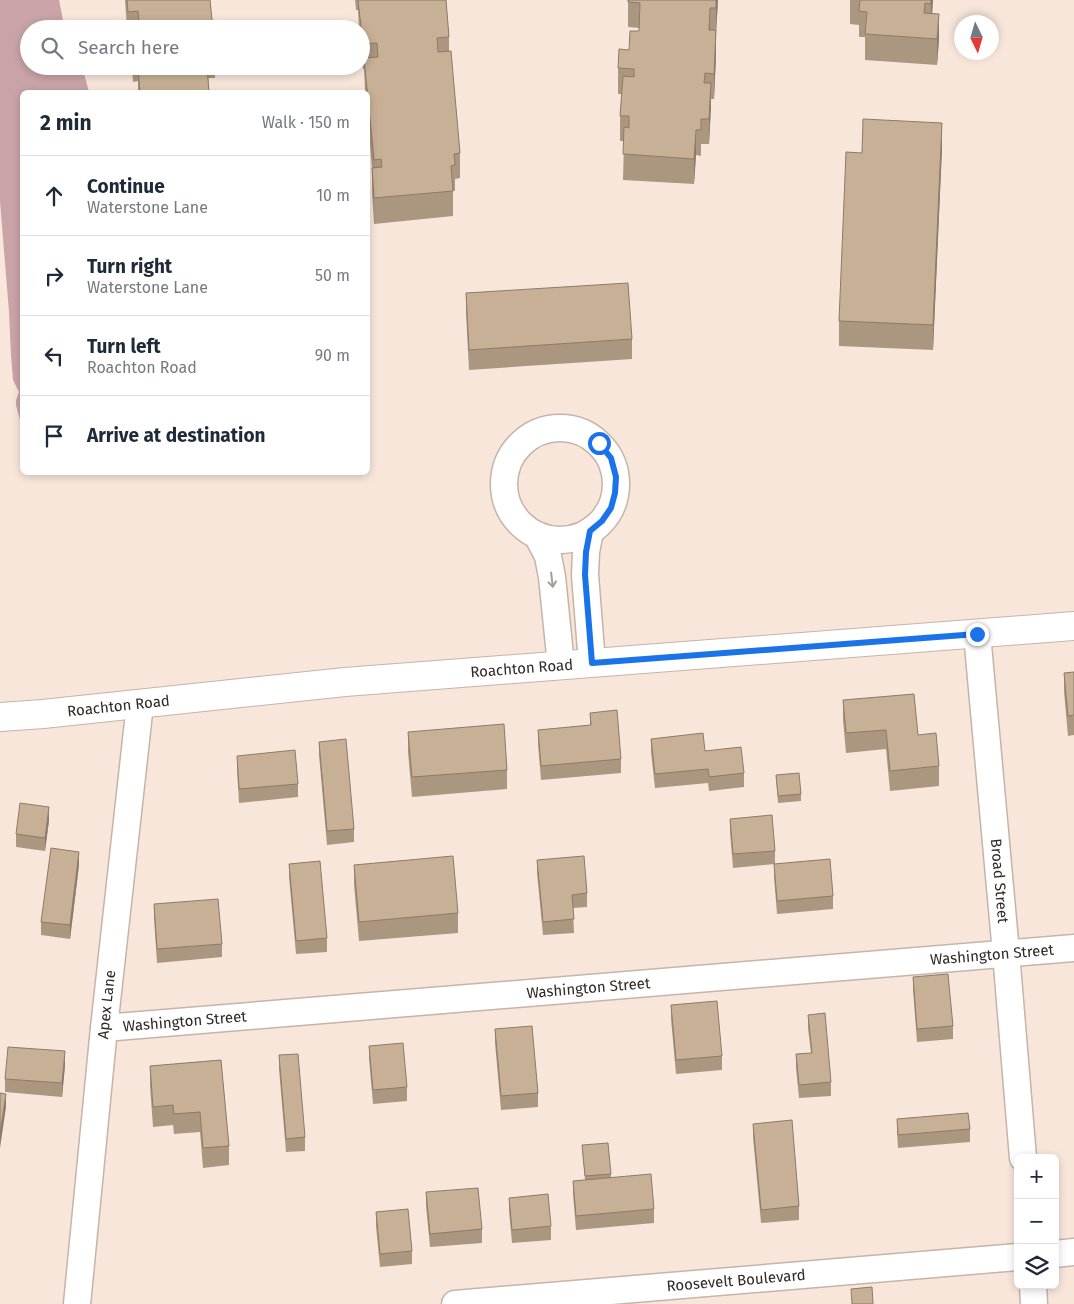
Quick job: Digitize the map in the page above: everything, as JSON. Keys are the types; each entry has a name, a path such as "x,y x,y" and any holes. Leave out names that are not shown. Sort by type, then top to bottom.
{"street":[{"path":"564,427 582,432 599,443 611,458 616,477 615,493 611,508 602,521 590,531 573,538 555,540 537,535 521,524 509,508 504,490 505,470 513,452 526,438 544,429 564,427"},
{"path":"590,531 586,552 585,575 592,663"},
{"path":"537,535 548,556 552,578 560,665"},
{"name":"Roachton Road","path":"0,718 344,682 1074,626"},
{"name":"Broad Street","path":"977,634 1023,1154"},
{"name":"Apex Lane","path":"77,1304 104,1028 140,704"},
{"name":"Washington Street","path":"104,1028 1074,948"},
{"path":"1059,1254 1074,1252"},
{"name":"Roosevelt Boulevard","path":"455,1304 1014,1257"},
{"path":"1033,1289 1034,1304"}],"shaded area":[{"path":"0,0 59,0 63,20 20,20 20,75 84,75 88,90 20,90 20,420 16,405 19,392 13,380 0,201"}],"building":[{"path":"127,0 210,0 212,20 139,20 138,11 128,12"},
{"path":"358,0 446,0 449,37 437,38 438,52 451,51 460,153 454,154 455,165 451,166 453,191 374,198 372,168 382,167 381,159 374,160 370,119 370,90 367,90 366,75 370,75 370,58 378,57 377,43 370,44 370,20 360,20"},
{"path":"628,0 716,0 716,8 710,8 709,30 716,30 714,74 705,73 704,83 711,83 709,119 701,119 701,130 696,130 694,159 623,154 624,127 629,128 629,116 620,116 623,76 634,77 634,69 618,68 619,49 629,50 630,31 639,31 640,3 628,2"},
{"path":"860,0 931,0 931,4 925,3 924,13 939,14 937,39 865,34 867,12 859,11"},
{"path":"138,75 208,75 209,90 140,90"},
{"path":"863,119 942,123 933,325 839,321 846,152 862,153"},
{"path":"628,283 632,339 469,350 466,293"},
{"path":"1074,672 1074,715 1068,716 1064,673"},
{"path":"914,694 918,735 936,733 939,766 890,771 886,730 846,733 843,700"},
{"path":"617,710 621,759 541,766 538,730 591,725 590,713"},
{"path":"504,724 507,770 412,777 408,732"},
{"path":"703,733 705,751 741,747 744,773 709,777 708,769 655,774 651,739"},
{"path":"346,739 354,829 327,831 319,742"},
{"path":"295,750 298,784 239,789 237,756"},
{"path":"799,773 801,794 778,796 776,775"},
{"path":"20,803 49,807 45,838 16,834"},
{"path":"772,815 775,851 733,854 730,819"},
{"path":"51,848 79,852 70,925 41,922"},
{"path":"453,856 458,913 359,922 354,865"},
{"path":"584,856 587,893 572,895 574,919 543,922 537,860"},
{"path":"830,859 833,896 777,901 774,864"},
{"path":"320,861 327,938 296,941 289,864"},
{"path":"218,899 222,944 157,949 154,904"},
{"path":"948,974 953,1026 917,1029 913,977"},
{"path":"717,1001 722,1056 676,1060 671,1005"},
{"path":"825,1013 831,1082 799,1085 796,1054 812,1053 808,1015"},
{"path":"532,1026 538,1093 501,1096 495,1029"},
{"path":"403,1043 407,1087 373,1090 369,1046"},
{"path":"8,1047 65,1051 62,1083 5,1079"},
{"path":"298,1054 305,1137 286,1139 279,1055"},
{"path":"221,1060 229,1146 203,1148 200,1112 174,1114 173,1105 153,1107 150,1066"},
{"path":"0,1093 6,1094 0,1134"},
{"path":"968,1113 970,1129 898,1135 897,1119"},
{"path":"792,1120 799,1206 761,1210 753,1124"},
{"path":"608,1143 611,1174 585,1176 582,1145"},
{"path":"651,1174 654,1209 576,1216 573,1181"},
{"path":"478,1188 482,1229 430,1234 426,1192"},
{"path":"548,1194 551,1226 512,1230 509,1198"},
{"path":"408,1209 412,1251 380,1254 376,1212"},
{"path":"872,1287 873,1304 852,1304 851,1289"}],"route":[{"path":"599,443 611,458 616,477 615,493 611,508 602,521 590,531 586,552 585,575 592,663 977,634"}]}
